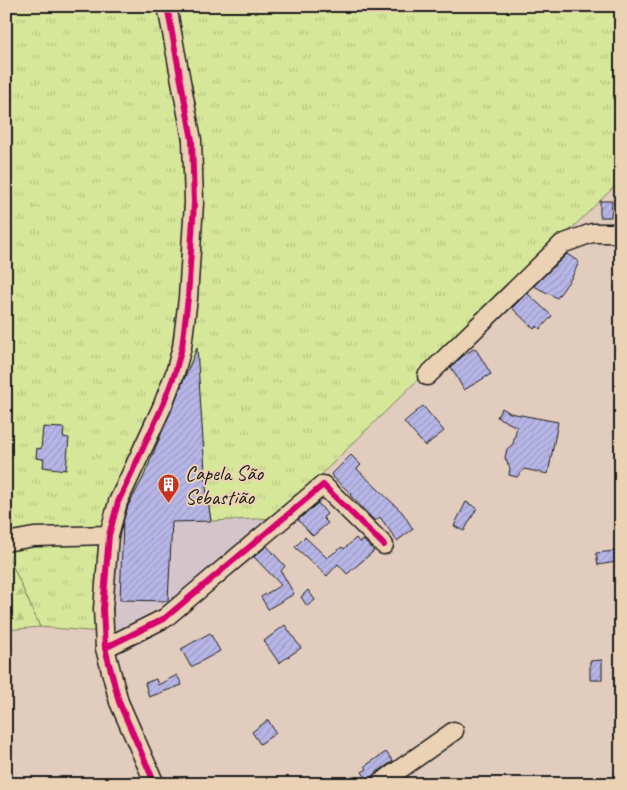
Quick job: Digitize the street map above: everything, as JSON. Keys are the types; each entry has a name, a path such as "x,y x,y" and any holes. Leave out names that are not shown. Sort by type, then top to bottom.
{"street":[{"path":"155,784 119,702 105,648 103,609 109,535 118,502 162,407 175,373 182,347 188,298 194,203 192,140 167,6"},
{"path":"427,376 562,244 592,233 621,233"},
{"path":"105,648 165,618 323,485 384,545"},
{"path":"6,542 34,537 109,535"},
{"path":"379,784 454,731"}],"shaded area":[{"path":"277,518 215,574 114,633 113,597 119,523"}],"green space":[{"path":"6,6 621,6 621,180 277,518 211,521 206,488 196,350 144,476 119,523 113,597 114,633 40,627 6,551"},
{"path":"6,551 40,627 6,630"}],"building":[{"path":"600,201 612,201 611,217 600,217"},
{"path":"567,254 579,262 572,277 557,298 534,286"},
{"path":"527,293 552,316 540,329 537,326 534,329 512,308"},
{"path":"197,348 206,487 211,521 172,522 168,601 120,600 123,522 128,506 143,478"},
{"path":"475,348 491,374 464,390 451,367"},
{"path":"423,406 444,431 425,446 404,422"},
{"path":"502,408 510,413 558,422 548,474 524,469 517,477 509,475 510,468 505,458 507,449 513,444 517,427 497,417"},
{"path":"43,427 64,428 63,437 69,438 66,470 43,467 44,459 36,458 37,448 41,449"},
{"path":"351,455 361,465 357,469 402,512 413,529 397,541 380,517 375,521 331,475"},
{"path":"466,502 477,508 464,531 454,526"},
{"path":"318,503 327,514 323,518 328,523 313,536 298,520"},
{"path":"305,537 327,558 342,547 344,549 356,538 360,543 363,540 374,551 347,574 338,564 327,576 295,547"},
{"path":"267,546 285,566 281,571 294,594 268,609 261,597 281,585 254,557"},
{"path":"615,551 616,562 598,565 596,553"},
{"path":"308,590 315,600 307,606 301,597"},
{"path":"285,625 301,648 279,663 264,641"},
{"path":"210,633 220,651 191,667 181,649"},
{"path":"602,660 602,680 590,680 590,661"},
{"path":"177,675 182,685 149,697 145,683 156,679 158,685"},
{"path":"268,720 276,733 260,744 252,732"},
{"path":"386,752 393,761 373,775 369,782 362,772 367,769 365,766"}],"cycle path":[{"path":"155,784 119,702 105,648 103,609 109,535 118,502 162,407 175,373 182,347 188,298 194,203 192,140 167,6"},
{"path":"105,648 165,618 323,485 384,545"}],"place":[{"name":"Capela São Sebastião","path":"169,504"}]}
